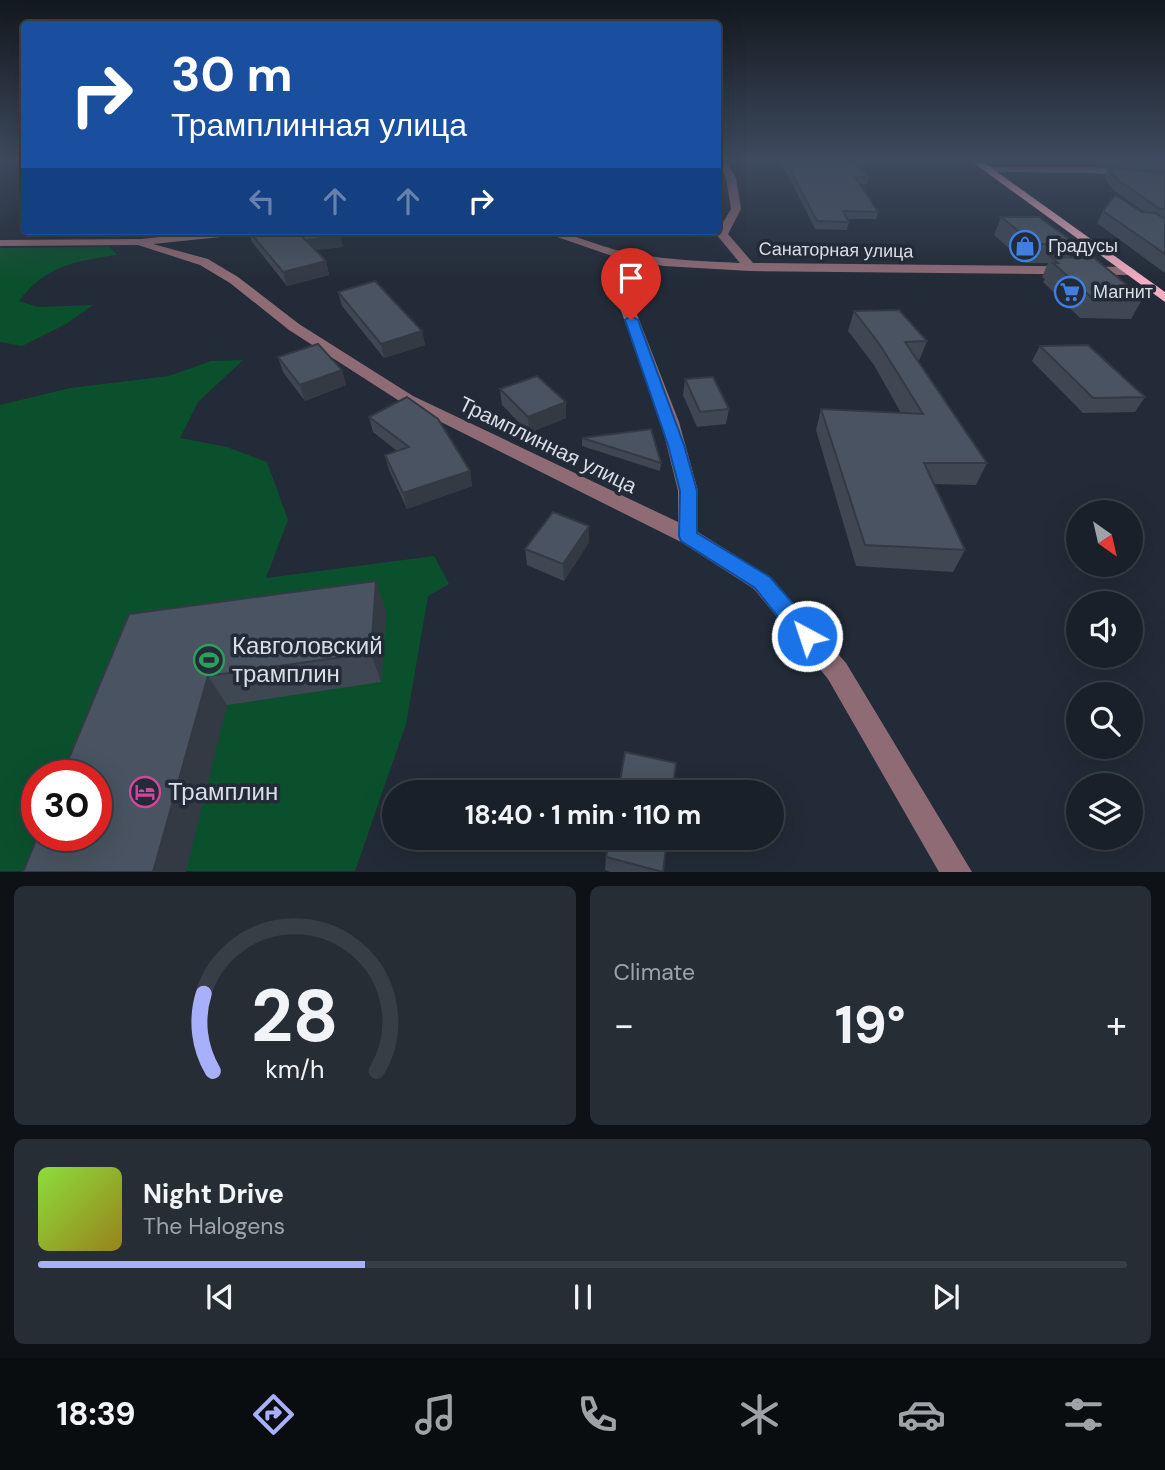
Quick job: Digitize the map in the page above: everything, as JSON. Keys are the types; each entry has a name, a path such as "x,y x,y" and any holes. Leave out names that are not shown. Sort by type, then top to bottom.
{"main road":[{"path":"1031,200 1165,298"}],"street":[{"path":"735,200 736,209 722,234 750,267"},
{"path":"0,243 141,242 210,235"},
{"name":"Санаторная улица","path":"558,235 621,255 664,262 750,267 1130,271"},
{"name":"Трамплинная улица","path":"141,242 143,245 204,262 234,280 295,327 407,399 688,536 762,583 837,671 957,872"},
{"path":"621,255 622,294 670,422 688,491 688,536"}],"green space":[{"path":"110,247 117,255 62,267 39,280 19,301 38,307 93,305 66,324 22,346 0,342 0,248"},
{"name":"Кавголовский трамплин","path":"243,360 198,402 180,438 227,447 267,462 288,520 266,578 434,556 449,584 428,596 406,724 387,780 382,780 382,793 355,871 0,871 0,405 70,388 169,376 211,361"}],"building":[{"path":"806,200 870,200 878,212 843,211 849,222 817,221"},
{"path":"1111,200 1122,200 1142,212 1155,213 1165,219 1165,254 1103,211"},
{"path":"1147,200 1165,200 1165,209 1160,209"},
{"path":"1001,217 1039,217 1077,245 1035,244"},
{"path":"252,235 301,235 326,261 283,272"},
{"path":"302,235 340,236 305,240"},
{"path":"1051,257 1094,258 1143,298 1091,297 1053,263 1058,263"},
{"path":"375,281 422,331 381,344 338,292"},
{"path":"899,310 927,341 905,342 987,463 924,463 965,550 865,545 821,409 923,414 880,345 854,311"},
{"path":"318,344 342,370 300,385 278,357"},
{"path":"1088,345 1145,397 1093,398 1040,346"},
{"path":"537,376 566,402 528,417 500,389"},
{"path":"713,377 729,409 700,412 685,379"},
{"path":"407,397 438,419 470,471 403,493 385,455 409,447 369,417"},
{"path":"651,429 661,463 582,438"},
{"path":"553,512 589,526 563,564 525,549"},
{"path":"376,581 371,653 208,676 153,872 23,872 32,851 112,851 112,760 68,760 129,614"},
{"path":"625,752 676,763 674,780 620,780"},
{"path":"607,850 666,850 663,872 606,857"}],"place":[{"name":"Градусы","path":"1025,246"},
{"name":"Магнит","path":"1070,292"},
{"name":"Кавголовский трамплин","path":"209,660"},
{"name":"Трамплин","path":"145,792"}],"route":[{"path":"631,320 670,422 688,491 688,536 762,583 807,636"}]}
